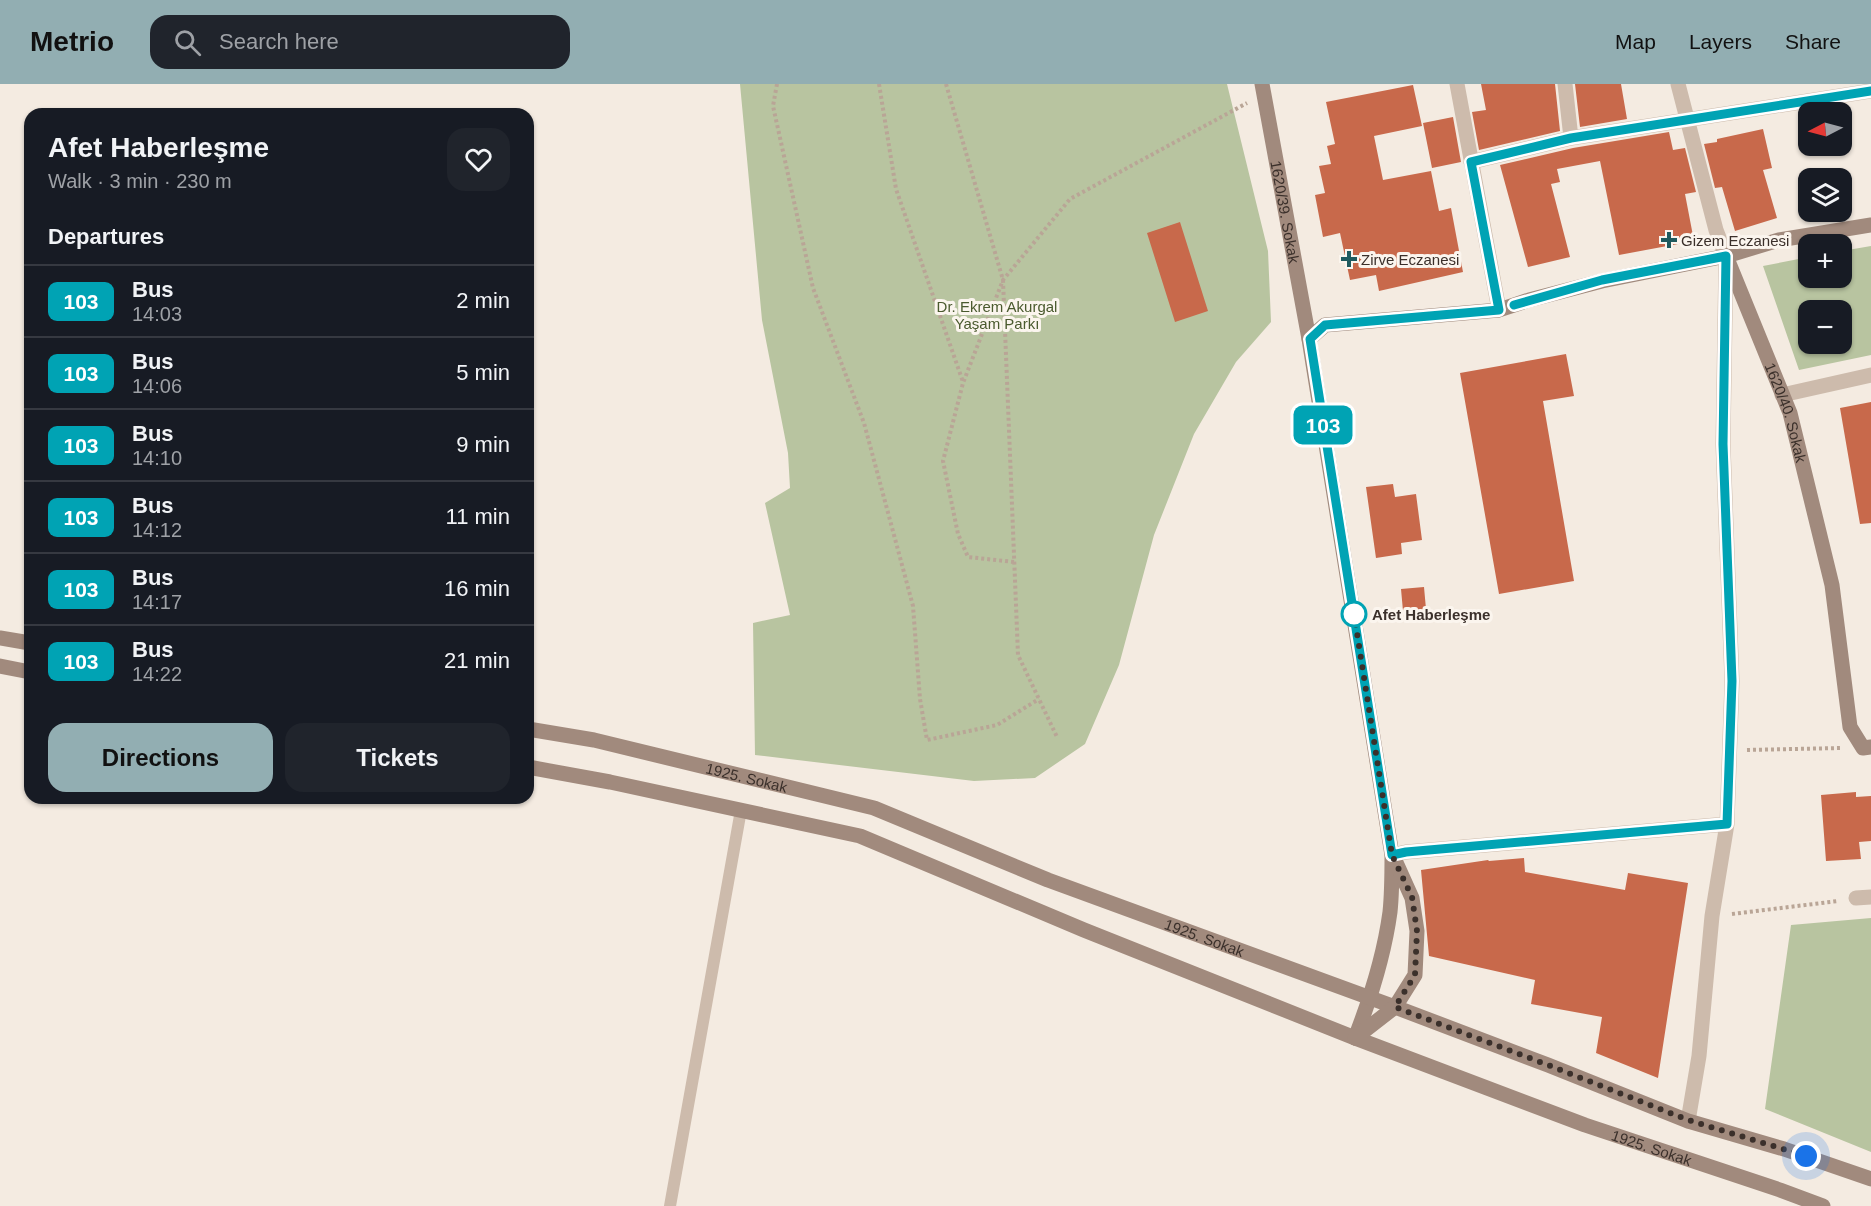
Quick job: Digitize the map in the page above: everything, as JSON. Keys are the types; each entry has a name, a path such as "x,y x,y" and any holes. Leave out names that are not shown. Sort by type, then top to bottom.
{"main road":[{"name":"1620/39. Sokak","path":"1262,89 1310,339 1392,855"},
{"path":"1310,339 1325,325 1499,310 1602,280 1726,256 1779,240 1871,225"},
{"name":"1620/40. Sokak","path":"1726,256 1790,413 1832,585 1850,727 1867,747"},
{"path":"0,638 24,642"},
{"path":"0,666 24,671"},
{"name":"1925. Sokak","path":"534,730 594,740 874,808 1048,880 1395,1007 1688,1120 1784,1149 1871,1179"},
{"name":"1925. Sokak","path":"534,767 860,836 1084,930 1355,1038 1586,1125 1823,1206"},
{"path":"1355,1038 1370,998 1381,958 1390,910 1392,855"},
{"path":"1355,1038 1395,1007 1415,975 1417,931 1412,897 1392,855"}],"street":[{"path":"1457,84 1499,310"},
{"path":"1565,84 1571,138"},
{"name":"1620/40. Sokak","path":"1678,84 1716,230 1726,256"},
{"path":"1471,162 1571,138 1871,91"},
{"path":"1688,1120 1699,1056 1712,916 1727,824 1732,681 1723,444 1726,256"},
{"path":"1782,395 1871,375"},
{"path":"1392,855 1727,824"}],"lane":[{"path":"670,1206 741,810"}],"path":[{"path":"777,84 774,106 813,288 864,423 913,606 920,699 927,740 997,725 1039,699"},
{"path":"879,84 896,189 963,382"},
{"path":"946,84 1003,280 1018,655 1057,737"},
{"path":"1014,562 968,557 958,534 943,461 963,382 1003,280 1070,199 1262,89"},
{"path":"1730,750 1867,747"},
{"path":"1712,916 1864,898"}],"green space":[{"name":"Dr. Ekrem Akurgal Yaşam Parkı","path":"740,84 1227,84 1268,251 1271,322 1236,362 1194,434 1154,535 1119,665 1085,744 1035,778 974,781 755,755 753,623 790,615 765,503 790,488 788,453 762,320"},
{"path":"1871,246 1871,355 1799,370 1763,266 1798,259 1798,288 1852,288 1852,249"},
{"path":"1871,918 1871,1152 1765,1109 1791,925"}],"building":[{"path":"1481,84 1555,84 1560,131 1479,150 1472,112 1486,110"},
{"path":"1575,84 1621,84 1627,119 1580,127"},
{"path":"1413,85 1422,126 1374,136 1383,180 1431,171 1439,211 1451,208 1463,272 1379,291 1376,275 1350,280 1340,233 1323,237 1315,195 1325,193 1319,166 1331,164 1327,146 1335,144 1326,102"},
{"path":"1453,117 1461,162 1432,168 1423,123"},
{"path":"1763,129 1772,168 1763,170 1777,218 1735,231 1722,187 1715,188 1704,144"},
{"path":"1669,132 1673,150 1685,148 1696,192 1685,194 1694,241 1619,255 1600,161 1557,169 1560,182 1551,184 1570,257 1528,267 1500,165 1573,148"},
{"path":"1180,222 1208,311 1175,322 1147,233"},
{"path":"1566,354 1574,396 1543,401 1574,581 1499,594 1460,373"},
{"path":"1871,402 1871,523 1860,524 1840,408"},
{"path":"1393,484 1395,497 1416,494 1422,540 1401,543 1402,554 1376,558 1366,487"},
{"path":"1424,587 1427,620 1404,622 1401,589"},
{"path":"1856,792 1856,797 1871,796 1871,841 1859,842 1861,859 1826,861 1821,795"},
{"path":"1524,858 1525,872 1625,890 1628,873 1688,883 1658,1078 1596,1053 1602,1017 1531,1004 1535,980 1429,956 1421,870 1488,860"}],"bus line":[{"name":"103","path":"1514,305 1602,280 1726,256 1723,444 1732,681 1727,824 1392,855 1310,339 1325,325 1499,310 1471,162 1571,138 1871,91"}],"place":[{"name":"Gizem Eczanesi","path":"1669,240"},
{"name":"Zirve Eczanesi","path":"1349,259"},
{"name":"Afet Haberleşme","path":"1354,614"}],"route":[{"path":"1354,614 1392,855 1412,897 1417,931 1415,975 1395,1007 1688,1120 1806,1156"}]}
